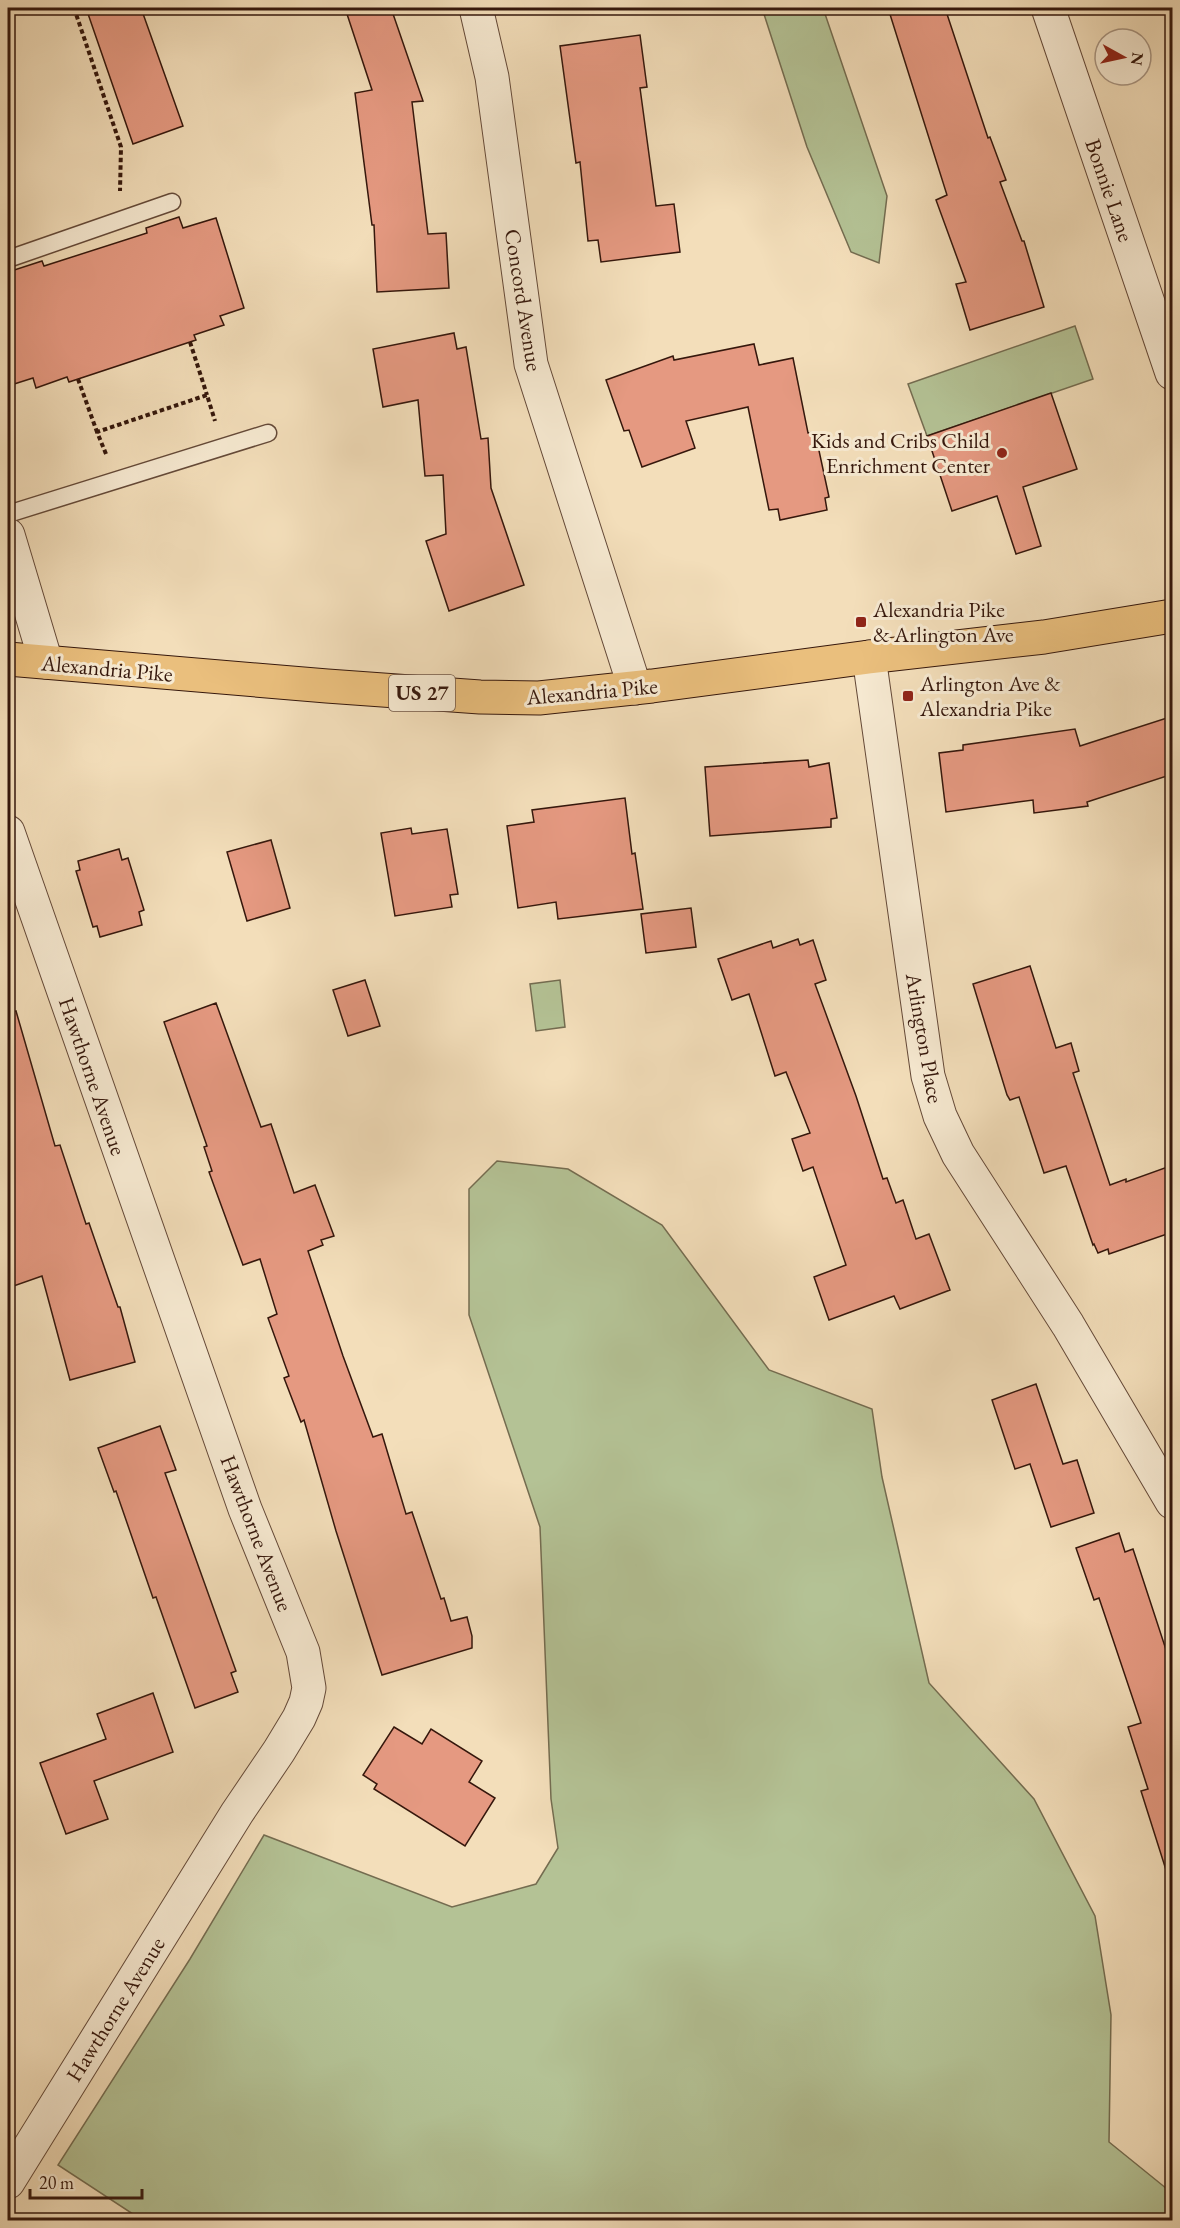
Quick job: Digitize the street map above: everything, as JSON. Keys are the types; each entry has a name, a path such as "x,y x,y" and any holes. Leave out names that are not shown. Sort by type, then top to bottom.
{"main road":[{"name":"Alexandria Pike","path":"8,659 248,680 480,697 539,698 1044,637 1173,616"}],"street":[{"name":"Concord Avenue","path":"476,8 492,77 531,363 635,688"},
{"name":"Bonnie Lane","path":"1048,8 1173,373"},
{"path":"8,535 45,662"},
{"name":"Arlington Place","path":"869,657 928,1076 940,1116 958,1154 1068,1325 1173,1502"},
{"name":"Hawthorne Avenue","path":"8,832 245,1509 303,1652 309,1688 299,1718 279,1751 237,1813 8,2182"}],"lane":[{"path":"8,259 172,202"},
{"path":"8,514 268,433"}],"path":[{"path":"74,8 121,147 120,220"},
{"path":"190,342 224,447"},
{"path":"78,379 115,480"},
{"path":"97,432 207,395"}],"green space":[{"path":"762,8 823,8 887,196 879,263 851,252 807,147"},
{"path":"1075,326 1093,379 927,436 908,384"},
{"path":"560,980 565,1027 536,1031 530,984"},
{"path":"497,1161 568,1169 662,1225 769,1370 872,1409 882,1477 929,1683 1034,1799 1095,1916 1111,2015 1109,2142 1172,2193 1172,2220 142,2220 58,2165 190,1959 264,1835 452,1907 536,1884 558,1848 551,1799 540,1527 469,1315 469,1189"}],"building":[{"path":"86,8 141,8 183,126 133,144"},
{"path":"345,8 391,8 423,101 412,102 428,234 446,233 449,288 377,292 374,225 372,225 355,93 372,90"},
{"path":"888,8 945,8 988,138 990,137 1006,180 1000,182 1022,241 1024,241 1044,307 970,330 956,284 966,282 936,200 947,195"},
{"path":"640,35 647,87 640,88 656,206 674,204 680,252 601,262 598,240 588,241 580,162 576,163 560,46"},
{"path":"179,217 183,228 216,218 244,308 220,316 224,325 194,335 196,340 69,382 67,377 36,388 33,378 8,386 8,272 42,261 44,266 147,233 146,228"},
{"path":"454,333 457,349 466,347 481,439 488,438 491,488 524,585 449,611 426,541 446,534 443,475 425,476 418,400 383,407 373,349"},
{"path":"754,344 759,365 793,358 808,433 815,432 829,497 825,498 827,510 780,520 778,509 769,510 748,407 686,421 695,448 642,467 629,430 624,431 606,380 673,356 674,360"},
{"name":"Kids and Cribs Child Enrichment Center","path":"1051,393 1077,469 1023,487 1041,546 1016,554 997,496 952,511 927,436"},
{"path":"1173,716 1173,774 1087,802 1088,806 1034,813 1033,800 946,812 939,753 963,750 963,745 1075,729 1080,746"},
{"path":"808,760 809,767 829,763 837,818 831,819 831,827 710,836 705,767"},
{"path":"625,798 632,854 635,853 643,909 558,919 556,902 518,908 507,826 534,822 532,810"},
{"path":"411,828 412,834 447,829 458,894 450,895 452,907 395,916 381,833"},
{"path":"271,840 290,908 247,921 227,852"},
{"path":"119,849 122,860 128,858 144,910 139,912 142,925 100,937 97,926 93,927 76,871 80,870 78,861"},
{"path":"691,908 696,947 646,953 641,914"},
{"path":"798,939 800,945 813,940 826,980 815,984 856,1096 883,1179 887,1178 896,1203 903,1200 916,1239 929,1234 950,1290 900,1309 894,1296 829,1320 814,1277 846,1265 813,1167 803,1171 792,1139 810,1133 786,1072 775,1076 749,994 732,1000 718,959 771,941 773,948"},
{"path":"1030,966 1056,1048 1071,1043 1079,1071 1073,1073 1110,1185 1126,1179 1126,1182 1173,1165 1173,1232 1109,1254 1108,1249 1098,1253 1093,1245 1066,1166 1044,1173 1019,1097 1010,1100 1007,1095 973,984"},
{"path":"365,980 380,1026 348,1036 333,990"},
{"path":"216,1003 261,1127 271,1124 294,1193 315,1185 334,1236 321,1240 323,1245 308,1251 343,1356 373,1437 382,1434 406,1514 412,1512 441,1599 444,1598 451,1621 467,1617 472,1636 472,1648 382,1675 336,1531 304,1420 301,1422 284,1378 289,1376 268,1318 277,1314 260,1259 243,1265 209,1172 212,1171 204,1147 207,1146 164,1022"},
{"path":"16,1011 55,1146 60,1145 86,1224 89,1223 118,1307 120,1307 135,1362 70,1380 42,1276 8,1288 8,1013"},
{"path":"1036,1384 1063,1464 1077,1460 1094,1513 1051,1527 1030,1464 1015,1469 992,1400"},
{"path":"160,1426 176,1470 165,1473 236,1671 231,1673 238,1692 195,1708 156,1597 153,1598 116,1491 114,1492 98,1448"},
{"path":"1119,1533 1125,1552 1133,1549 1173,1671 1173,1869 1166,1870 1141,1791 1148,1789 1128,1727 1141,1723 1099,1598 1094,1600 1076,1548"},
{"path":"153,1693 173,1752 94,1781 108,1819 66,1834 40,1763 106,1739 97,1714"},
{"path":"394,1727 422,1744 431,1729 482,1761 469,1782 495,1798 465,1846 374,1789 377,1784 363,1775"}],"place":[{"name":"Kids and Cribs Child Enrichment Center","path":"1002,453"},
{"name":"Alexandria Pike & Arlington Ave","path":"861,622"},
{"name":"Arlington Ave & Alexandria Pike","path":"908,696"}]}
